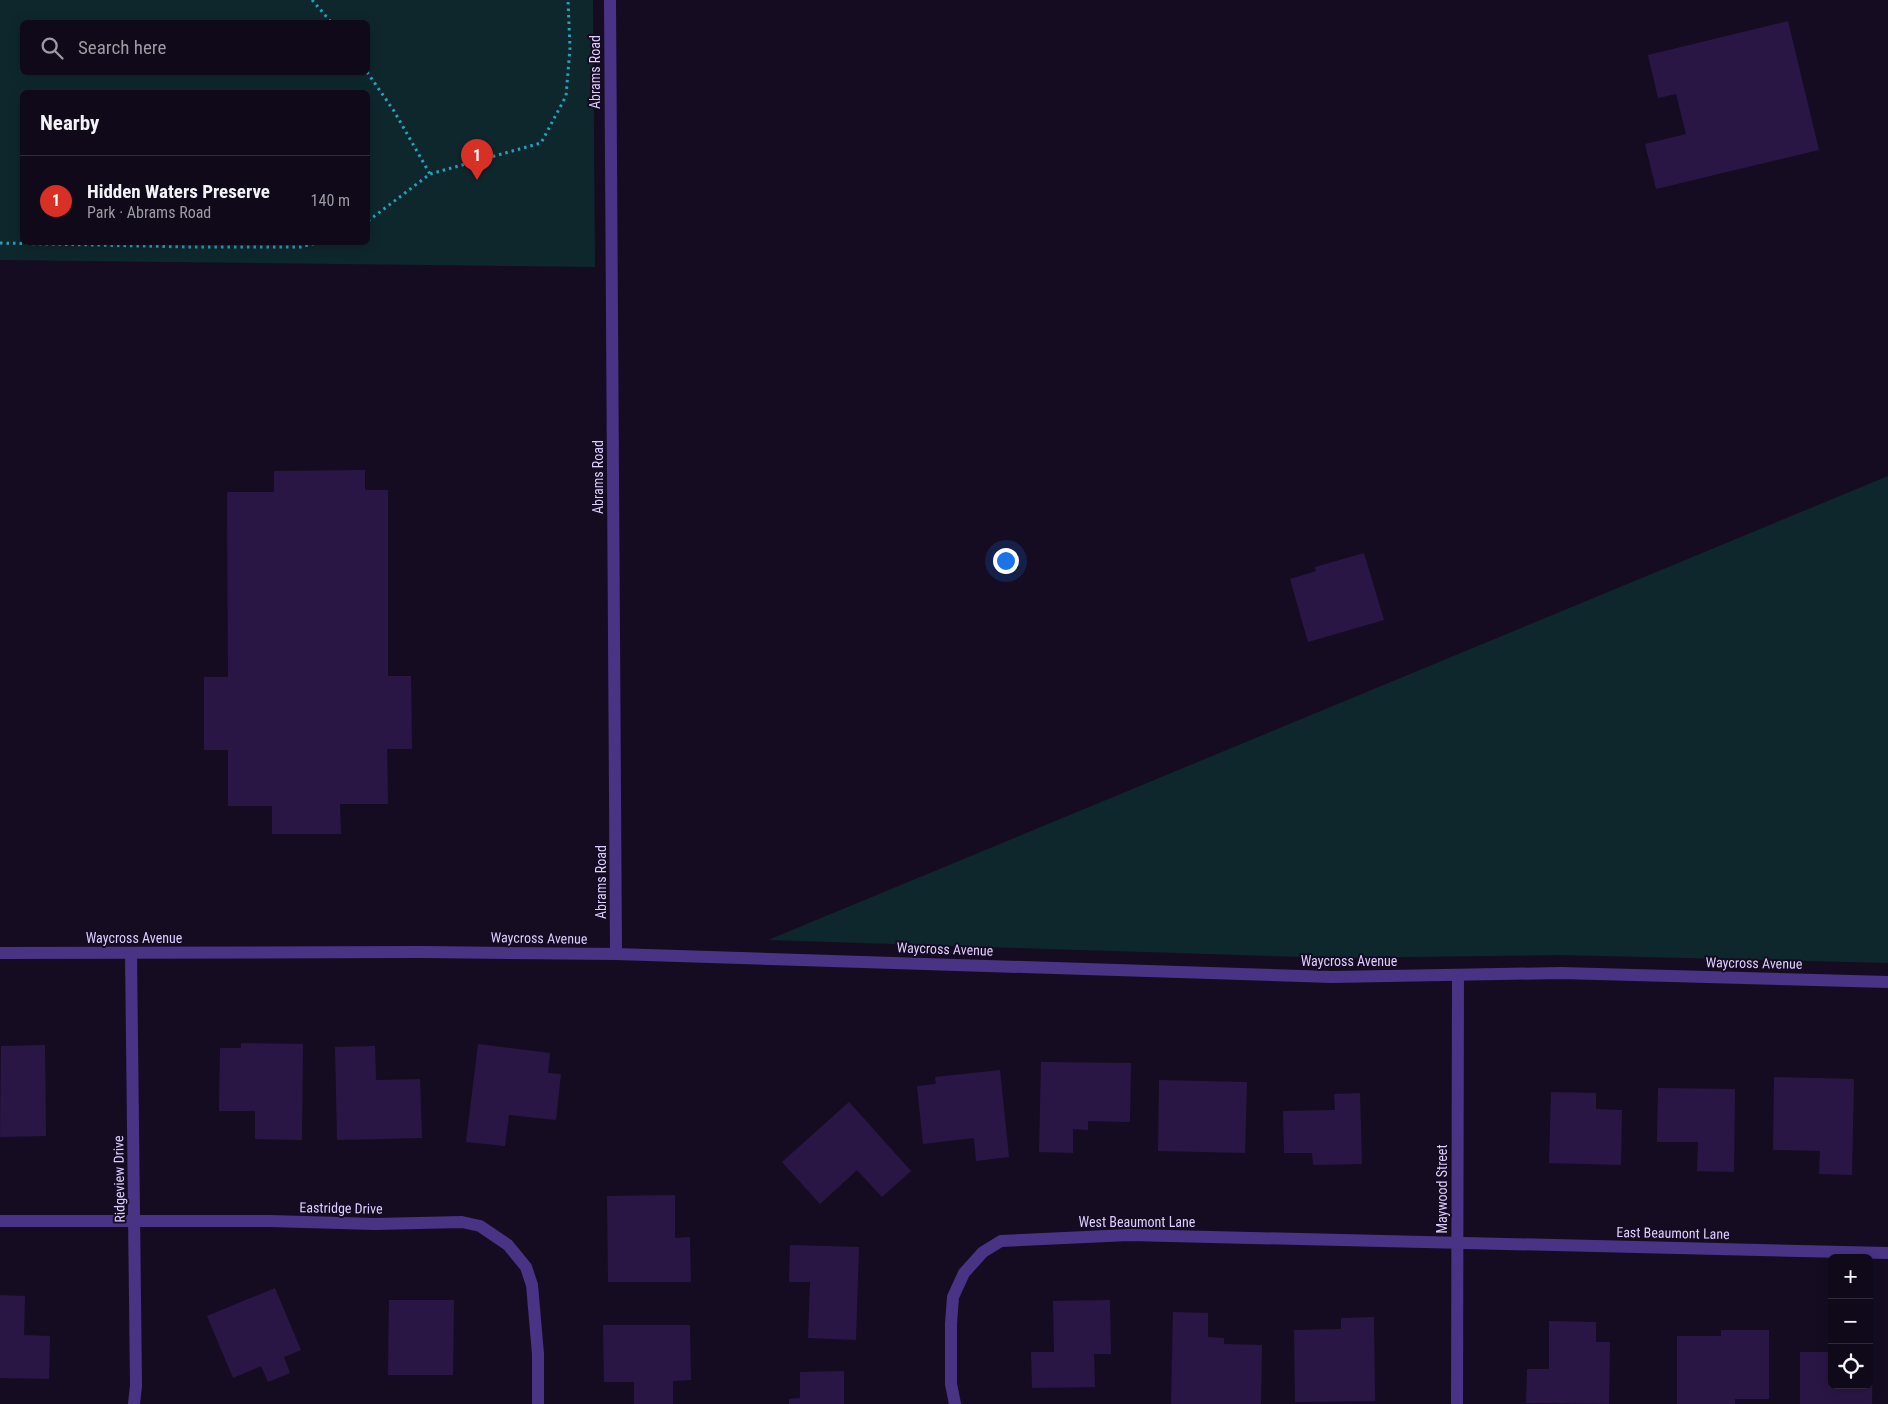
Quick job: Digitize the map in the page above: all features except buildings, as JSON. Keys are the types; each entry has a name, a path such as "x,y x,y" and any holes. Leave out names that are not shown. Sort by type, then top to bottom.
{"street":[{"name":"Abrams Road","path":"610,0 616,954"},
{"name":"Waycross Avenue","path":"0,953 422,952 616,954 1332,977 1560,973 1888,982"},
{"name":"Ridgeview Drive","path":"131,953 135,1220 136,1386 134,1404"},
{"name":"Maywood Street","path":"1456,1404 1458,975"},
{"name":"Eastridge Drive","path":"0,1221 135,1220 375,1224 462,1222 480,1226 508,1245 526,1267 532,1285 538,1354 538,1404"},
{"name":"West Beaumont Lane","path":"955,1404 951,1384 953,1297 964,1273 983,1252 1002,1241 1129,1235 1456,1243"},
{"name":"East Beaumont Lane","path":"1456,1243 1888,1253"}],"path":[{"path":"312,0 329,20"},
{"path":"370,219 430,174 541,143 566,96 570,48 568,0"},
{"path":"369,75 394,111 430,174"},
{"path":"0,243 20,243"},
{"path":"94,245 189,247 301,247 309,245"}],"green space":[{"path":"0,0 593,0 595,267 0,260"},
{"path":"1888,476 1888,963 1561,955 1332,958 768,940"}],"place":[{"name":"Hidden Waters Preserve","path":"477,180"}]}
